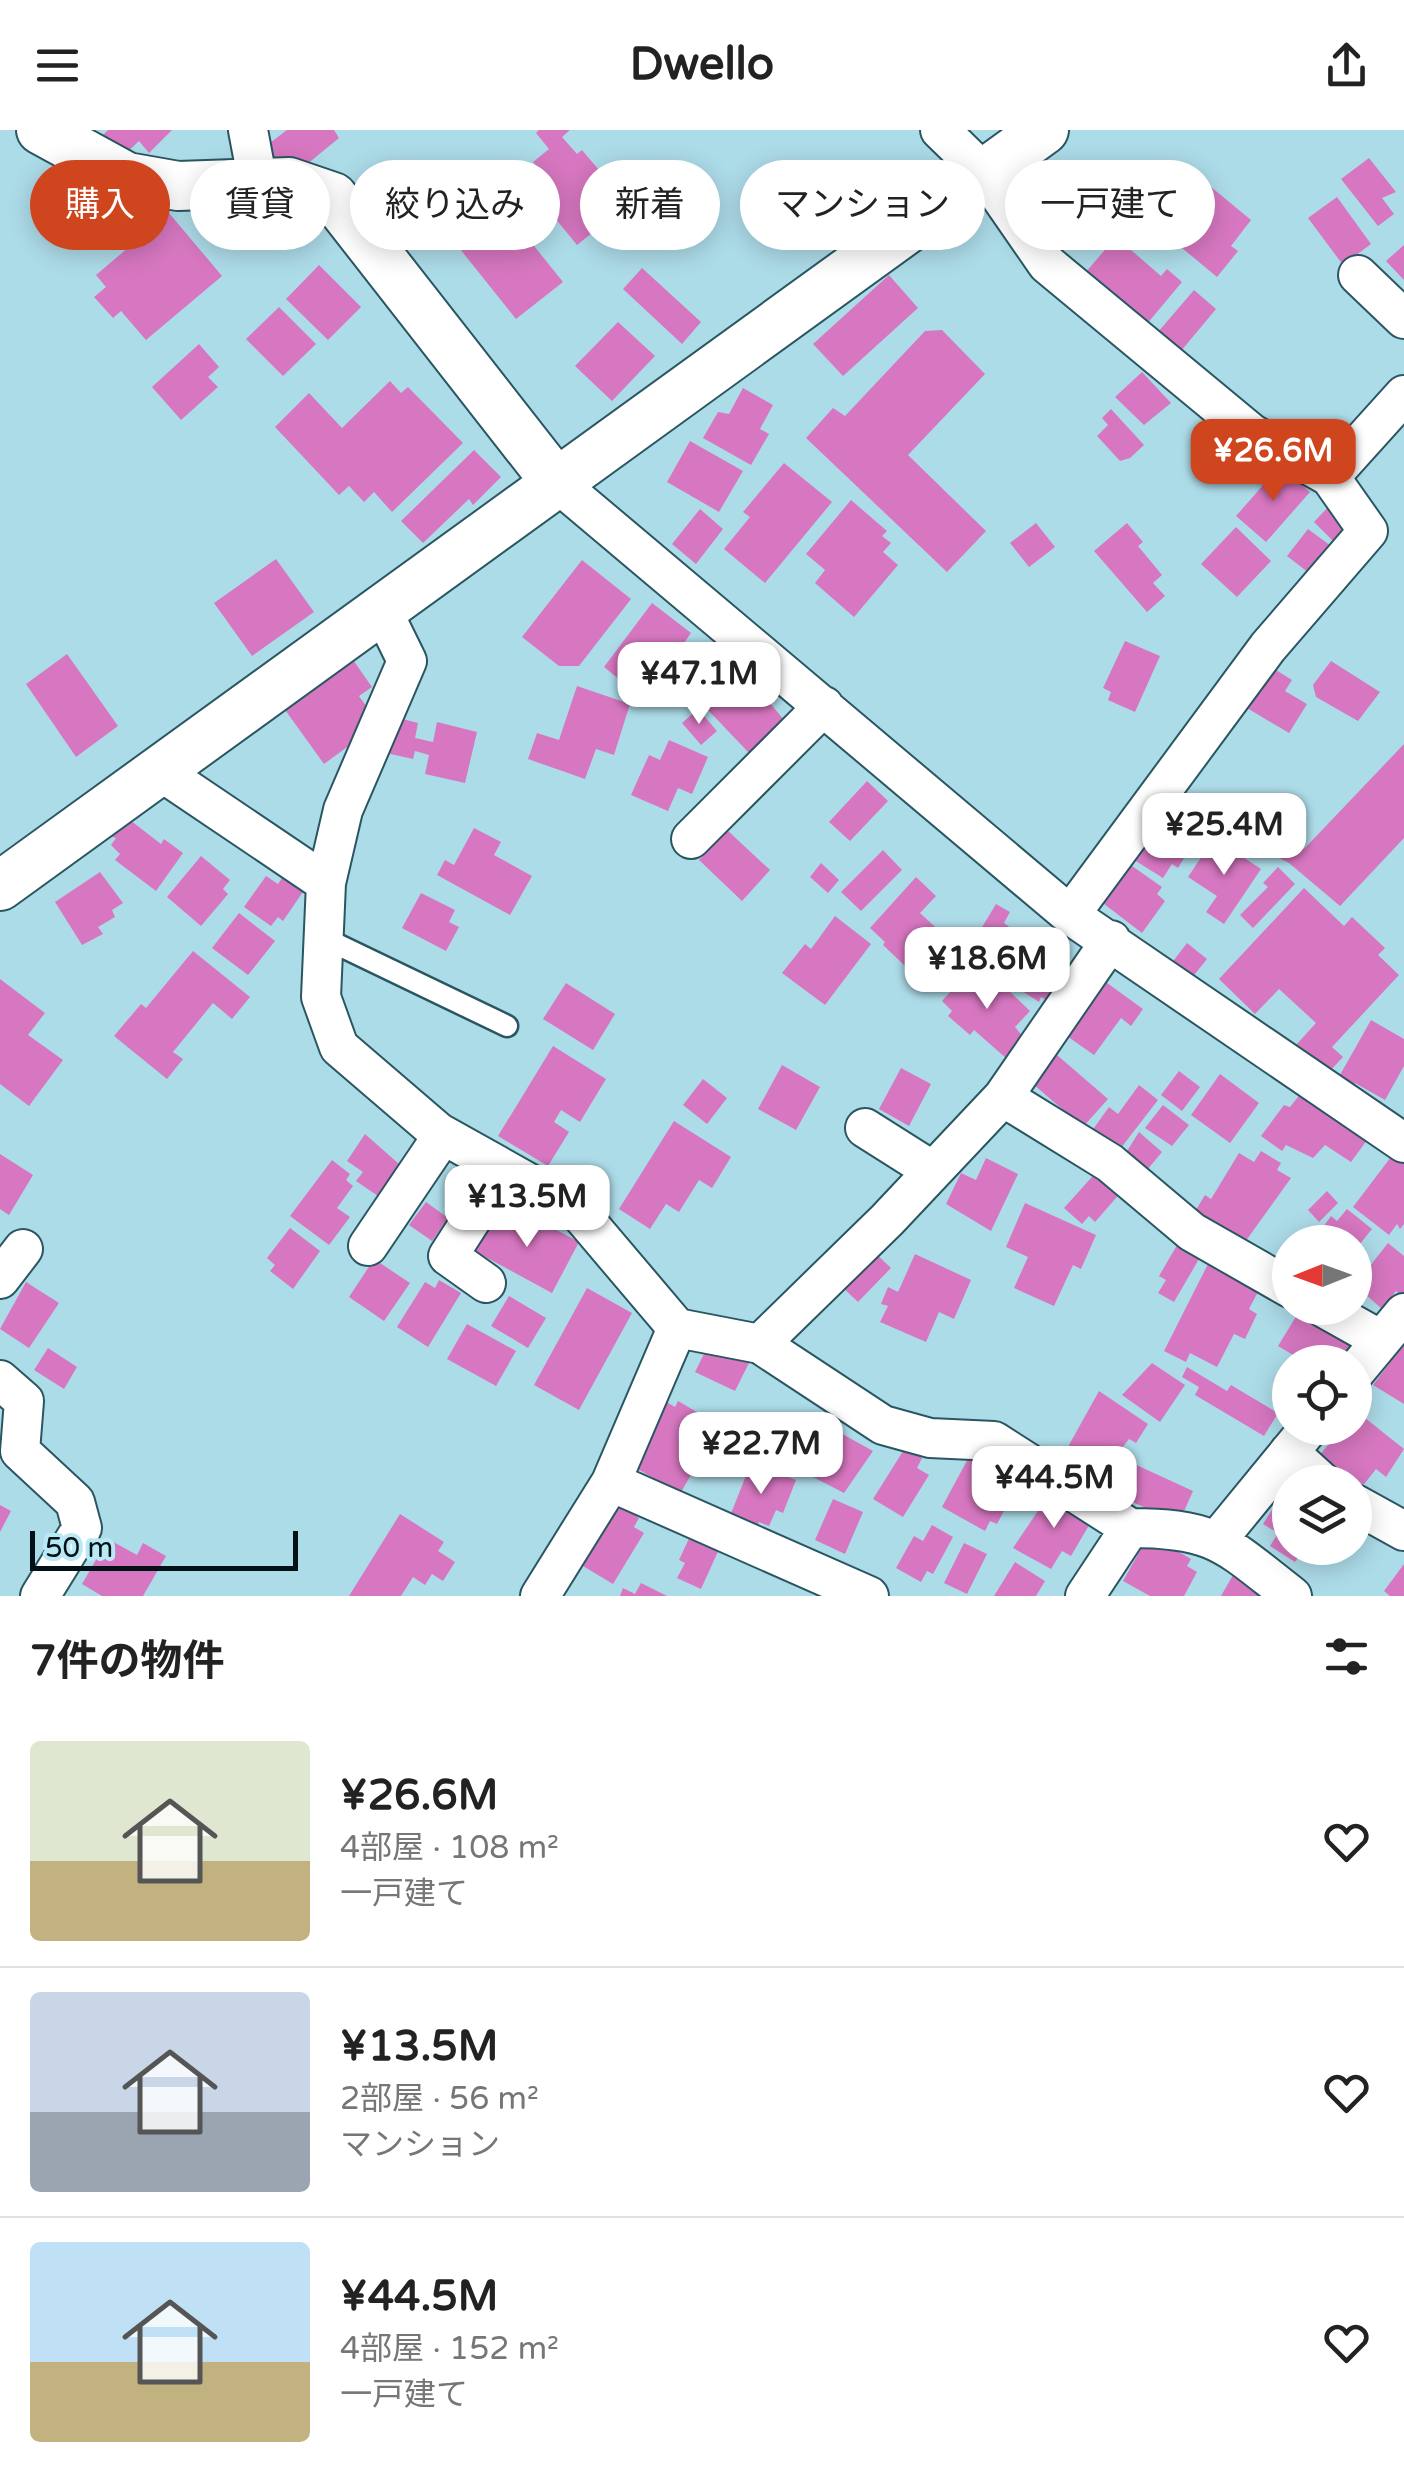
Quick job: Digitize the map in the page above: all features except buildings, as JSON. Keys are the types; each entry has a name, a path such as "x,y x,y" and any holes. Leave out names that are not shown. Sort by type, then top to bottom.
{"street":[{"path":"42,130 127,177 190,186"},
{"path":"248,130 254,160"},
{"path":"940,130 970,160"},
{"path":"985,173 1044,130"},
{"path":"985,175 1047,264 1251,433 1330,476 1368,532 1268,646 1070,915"},
{"path":"330,197 555,481 1070,915 1404,1143"},
{"path":"0,886 878,250"},
{"path":"1358,274 1404,319"},
{"path":"1330,476 1404,395"},
{"path":"382,610 407,661 343,810 326,883 321,996 339,1047 443,1134 577,1210 678,1328 760,1344 882,1425 930,1438 994,1442 1130,1528 1183,1528 1218,1539 1292,1596"},
{"path":"692,839 824,706"},
{"path":"160,770 326,883"},
{"path":"760,1344 1002,1096 1111,940"},
{"path":"1002,1096 1110,1163 1192,1232 1272,1278"},
{"path":"865,1128 933,1171"},
{"path":"368,1246 443,1134"},
{"path":"486,1283 448,1256 504,1169"},
{"path":"0,1279 23,1248"},
{"path":"1372,1351 1392,1326"},
{"path":"540,1596 612,1482 678,1328"},
{"path":"0,1380 24,1402 20,1450 74,1502 82,1528 40,1596"},
{"path":"1218,1539 1295,1445"},
{"path":"612,1482 869,1596"},
{"path":"1372,1513 1404,1531"},
{"path":"1085,1596 1130,1528"}],"lane":[{"path":"324,938 507,1026"}]}
